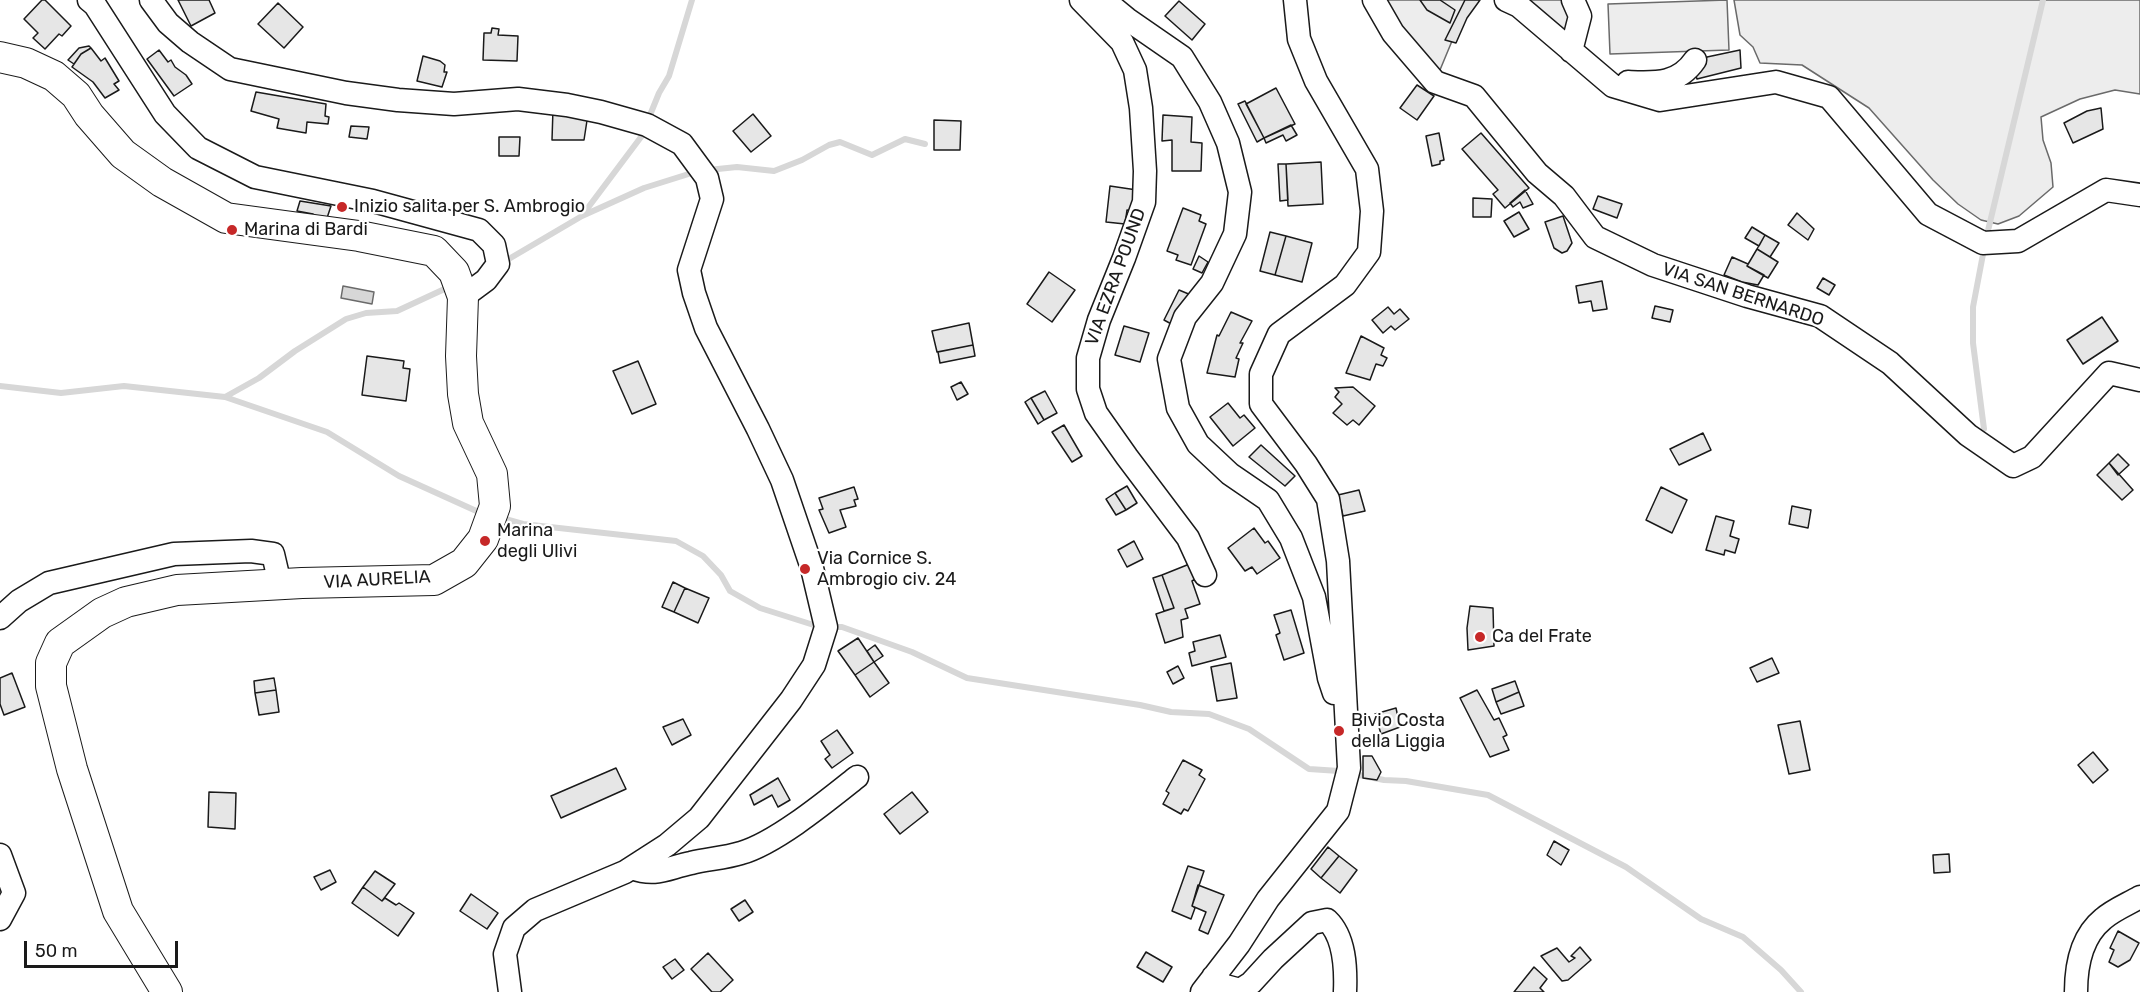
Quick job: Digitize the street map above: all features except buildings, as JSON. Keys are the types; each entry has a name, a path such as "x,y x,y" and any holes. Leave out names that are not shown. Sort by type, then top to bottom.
{"main road":[{"path":"0,57 26,63 54,76 76,95 89,115 123,153 162,182 226,218 359,236 434,251 458,285"},
{"name":"VIA AURELIA","path":"167,992 118,911 72,769 51,686 51,663 60,643 102,613 126,602 177,590 280,584 434,580 464,563 483,539 495,506 492,474 468,423 463,393 458,285"}],"street":[{"path":"90,0 134,63 165,114 198,148 255,177 373,201 479,230 494,245 498,264 486,280 458,285"},
{"path":"151,0 168,23 230,69 346,93 398,100 454,104 518,99 601,112 647,125 682,144 706,178 712,199 689,270 694,293 706,328 782,480 812,568 826,627 814,665 791,700 699,818 667,845 632,868 536,910 514,928 505,954 510,992"},
{"name":"VIA EZRA POUND","path":"1081,0 1122,42 1136,70 1145,171 1144,202 1088,358 1088,389 1096,413 1188,538 1205,575"},
{"path":"1104,0 1182,57 1210,102 1228,143 1240,192 1235,234 1212,283 1185,317 1168,359 1178,408 1198,444 1230,474 1269,500 1291,538 1314,597 1329,678 1346,725"},
{"path":"1207,985 1239,944 1268,899 1338,811 1349,768 1338,561 1328,499 1306,464 1261,404 1262,374 1279,334 1345,285 1369,252 1371,231 1372,211 1367,169 1316,81 1299,39 1295,0"},
{"name":"VIA SAN BERNARDO","path":"1374,0 1393,33 1435,82 1474,96 1537,173 1564,196 1595,237 1653,266 1820,316 1890,363 1968,435 2013,466 2032,457 2109,373 2140,380"},
{"path":"1506,0 1519,6 1613,86 1660,100 1776,82 1829,97 1928,214 1983,243 2018,241 2106,190 2140,195"},
{"path":"1571,51 1580,16 1573,0"},
{"path":"1600,75 1625,82 1661,83 1687,71 1695,60"},
{"path":"0,618 19,601 49,583 174,554 251,551 273,554 280,584"},
{"path":"632,868 645,873 658,872 689,863 743,853 772,838 857,777"},
{"path":"0,855 14,893 0,919"},
{"path":"2076,992 2076,971 2083,945 2103,919 2140,897"},
{"path":"1207,985 1240,990 1251,983 1312,922 1327,920 1334,927 1342,949 1346,992"}],"shaded area":[{"path":"1374,0 1469,0 1435,82"},
{"path":"1527,0 1573,0 1574,42"},
{"path":"1727,0 1729,50 1610,54 1608,4"},
{"path":"1734,0 2140,0 2140,94 2115,90 2080,99 2041,117 2043,140 2051,163 2053,187 2019,216 1998,224 1981,220 1958,204 1933,180 1869,108 1802,65 1760,63 1753,47 1740,35"},
{"path":"343,286 374,292 372,304 341,298"}],"waterway":[{"path":"648,120 669,76 692,0"},
{"path":"1986,239 2043,0"},
{"path":"584,213 644,130"},
{"path":"708,170 737,167 774,171 840,142 872,155 905,139 925,144"},
{"path":"502,263 582,216 644,188 695,172"},
{"path":"1984,249 1973,307 1973,343 1984,429"},
{"path":"0,386 61,393 124,386 225,397 259,378 295,351 346,319 366,313 397,311 451,286"},
{"path":"225,397 327,432 399,476 483,514"},
{"path":"498,517 523,524 676,541 703,556 721,575 730,591 760,608 820,627"},
{"path":"831,627 842,627 912,652 967,678 1140,705 1171,712 1209,714 1249,729 1309,769 1339,771 1488,795 1626,867 1701,919 1743,937 1781,970 1801,992"}],"place":[{"name":"Inizio salita per S. Ambrogio","path":"342,207"},
{"name":"Marina di Bardi","path":"232,230"},
{"name":"Marina degli Ulivi","path":"485,541"},
{"name":"Via Cornice S. Ambrogio civ. 24","path":"805,569"},
{"name":"Ca del Frate","path":"1480,637"},
{"name":"Bivio Costa della Liggia","path":"1339,731"}]}
